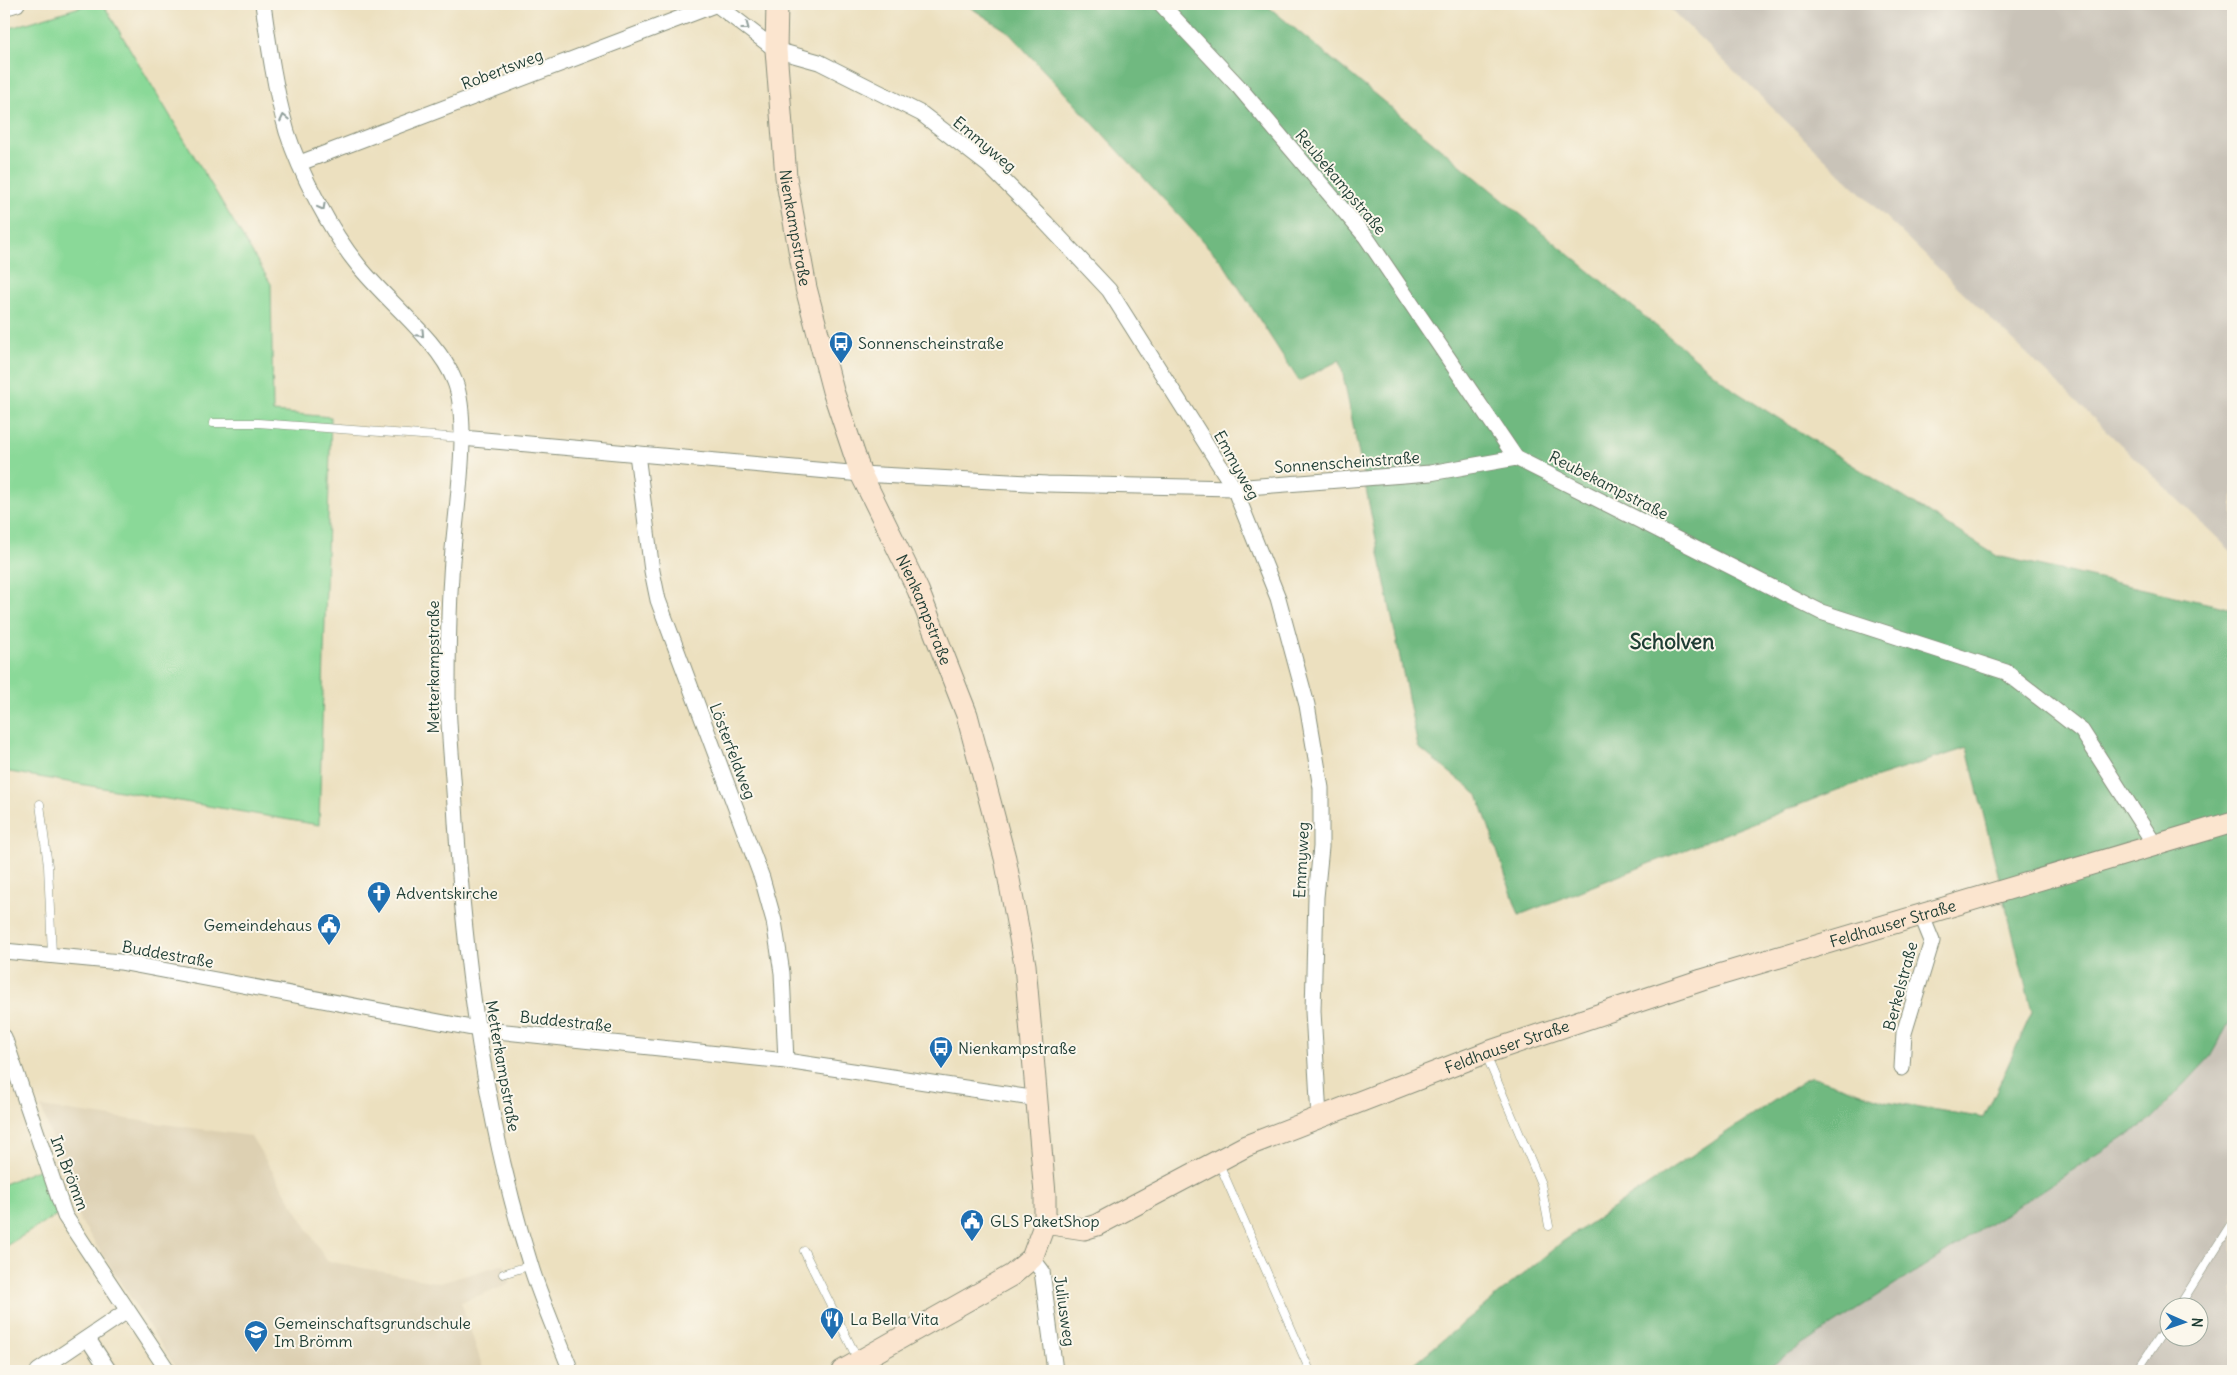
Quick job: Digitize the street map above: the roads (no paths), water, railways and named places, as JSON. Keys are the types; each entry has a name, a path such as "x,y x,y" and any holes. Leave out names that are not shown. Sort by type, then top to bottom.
{"street":[{"path":"4,8 16,4"},
{"name":"Metterkampstraße","path":"263,4 272,66 288,134 300,163 341,244 361,269 435,349 455,382 461,414 462,438 450,577 448,701 463,921 476,1029 505,1174 531,1265 571,1371"},
{"name":"Robertsweg","path":"300,163 716,4 776,50"},
{"name":"Nienkampstraße","path":"777,4 776,50 786,177 806,288 833,391 861,474 918,590 967,715 1005,858 1025,965 1038,1099 1045,1223"},
{"name":"Reubekampstraße","path":"1160,4 1238,86 1366,237 1516,458 1821,612 2006,672 2082,731 2155,845"},
{"name":"Emmyweg","path":"776,50 819,62 922,114 988,165 1109,290 1234,488 1278,598 1307,705 1321,788 1321,847 1316,897 1313,1010 1319,1118"},
{"name":"Sonnenscheinstraße","path":"462,438 861,474 1046,484 1234,488 1430,473 1516,458"},
{"name":"Lösterfeldweg","path":"637,454 652,571 658,600 754,853 774,921 782,973 786,1061"},
{"name":"Feldhauser Straße","path":"1045,1223 1084,1229 1097,1225 1246,1146 1485,1053 1702,980 2233,822"},
{"name":"Berkelstraße","path":"1902,1068 1904,1033 1932,942 1922,914"},
{"name":"Buddestraße","path":"4,951 52,954 120,962 476,1029 786,1061 1038,1099"},
{"name":"Im Brömm","path":"4,1037 65,1216 168,1371"},
{"path":"850,1367 1012,1275 1032,1258 1045,1223"},
{"name":"Juliusweg","path":"1032,1258 1042,1271 1055,1371"},
{"path":"38,1371 127,1311"},
{"path":"88,1339 109,1371"}],"lane":[{"path":"213,423 258,423 462,438"},
{"path":"40,804 48,866 52,954"},
{"path":"1485,1053 1541,1184 1549,1226"},
{"path":"1217,1160 1310,1371"},
{"path":"2184,1298 2233,1221"},
{"path":"804,1251 850,1367"},
{"path":"503,1274 531,1265"},
{"path":"2137,1371 2160,1336"}],"place":[{"name":"Sonnenscheinstraße","path":"841,364"},
{"name":"Adventskirche","path":"379,914"},
{"name":"Gemeindehaus","path":"329,946"},
{"name":"Nienkampstraße","path":"941,1069"},
{"name":"GLS PaketShop","path":"972,1242"},
{"name":"La Bella Vita","path":"832,1340"},
{"name":"Gemeinschaftsgrundschule Im Brömm","path":"256,1353"}],"district":[{"name":"Scholven","path":"1672,641"}]}
